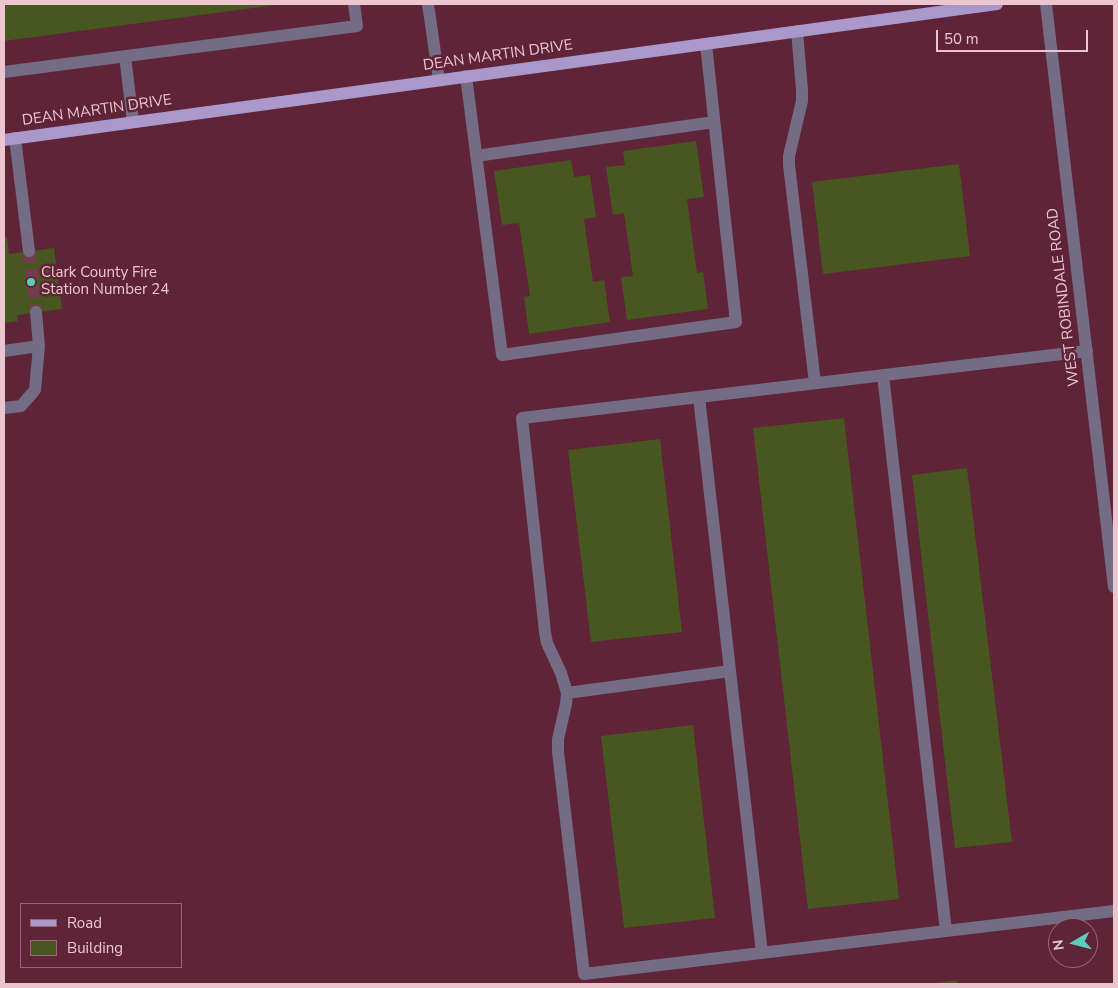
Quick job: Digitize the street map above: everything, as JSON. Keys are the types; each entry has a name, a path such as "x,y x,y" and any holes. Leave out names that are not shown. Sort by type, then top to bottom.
{"main road":[{"name":"DEAN MARTIN DRIVE","path":"9,139 997,4"}],"street":[{"path":"4,72 357,26 354,4"},
{"path":"428,4 439,80"},
{"name":"WEST ROBINDALE ROAD","path":"1046,4 1114,587"},
{"path":"797,31 802,101 789,156 789,165 815,383"},
{"path":"466,76 502,354 736,322 706,44"},
{"path":"125,56 133,122"},
{"path":"476,156 714,122"},
{"path":"9,139 28,251"},
{"path":"4,408 21,406 35,390 40,346 36,312"},
{"path":"4,352 40,346"},
{"path":"1087,351 522,418 545,632 547,643 561,673 567,693 558,739 558,752 584,974 1114,911"},
{"path":"883,375 946,931"},
{"path":"699,397 762,953"},
{"path":"567,693 730,671"}],"building":[{"path":"4,4 276,4 276,5 4,41"},
{"path":"696,141 704,197 687,199 697,273 703,272 708,309 627,320 621,277 633,276 624,213 613,215 606,167 625,165 623,151"},
{"path":"571,160 574,177 590,175 596,217 584,219 593,282 604,280 610,322 529,334 524,297 530,296 519,223 502,225 494,171"},
{"path":"959,164 970,256 823,274 812,182"},
{"name":"Clark County Fire Station Number 24","path":"4,237 7,237 9,254 54,248 62,309 17,315 18,321 4,323"},
{"path":"844,418 899,899 808,909 753,428"},
{"path":"660,439 682,632 591,642 568,450"},
{"path":"967,468 1012,842 955,848 912,475"},
{"path":"693,725 715,918 624,928 601,736"},
{"path":"957,980 957,984 935,984 935,983"}],"tunnel":[{"path":"29,251 36,312"}],"place":[{"name":"Clark County Fire Station Number 24","path":"31,282"}]}
